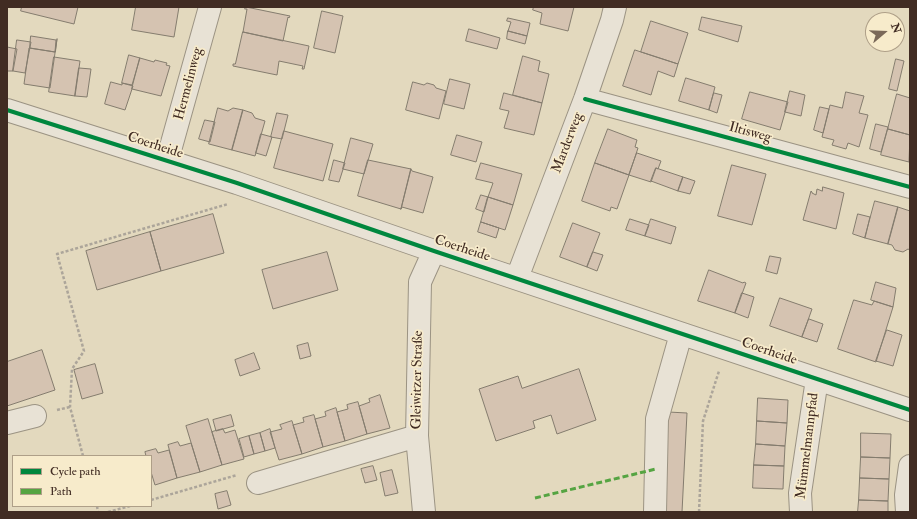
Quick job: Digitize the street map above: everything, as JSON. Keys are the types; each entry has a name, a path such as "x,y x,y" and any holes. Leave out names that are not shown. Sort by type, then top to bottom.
{"street":[{"name":"Hermelinweg","path":"167,162 210,7"},
{"name":"Marderweg","path":"517,278 585,99 615,7"},
{"name":"Iltisweg","path":"585,99 910,187"},
{"name":"Coerheide","path":"7,110 237,183 434,251 910,410"},
{"name":"Gleiwitzer Straße","path":"424,512 417,436 420,282 434,251"},
{"path":"655,512 657,419 681,334"},
{"name":"Mümmelmannpfad","path":"801,512 800,493 817,379"},
{"path":"7,423 35,416"},
{"path":"258,483 417,436"},
{"path":"907,512 906,495 910,466"}],"path":[{"path":"83,455 70,407 72,369 84,351 57,254 227,205 237,183"},
{"path":"699,512 703,421 726,349"},
{"path":"152,500 254,471 258,483"},
{"path":"108,512 126,507"}],"building":[{"path":"22,7 78,7 74,24 21,11"},
{"path":"136,7 179,7 174,37 132,30"},
{"path":"246,7 290,16 289,18 288,17 283,41 243,32 247,9 245,9"},
{"path":"534,7 574,7 568,31 540,24 542,13 533,10"},
{"path":"322,11 343,16 335,53 314,48"},
{"path":"702,17 742,26 738,42 699,30"},
{"path":"508,18 530,23 527,36 508,31 511,22 507,21"},
{"path":"651,21 688,33 678,64 641,52"},
{"path":"469,29 500,38 497,49 466,41"},
{"path":"508,31 527,36 525,44 507,39"},
{"path":"243,32 309,46 304,69 302,69 303,66 279,61 277,75 233,66 233,64 235,64"},
{"path":"31,36 56,40 55,52 30,48"},
{"path":"57,39 50,88 24,84 29,48 55,52"},
{"path":"17,40 31,42 25,73 13,71"},
{"path":"7,47 17,49 13,71 7,71"},
{"path":"635,50 678,64 674,77 658,71 651,95 623,86"},
{"path":"129,55 140,58 132,85 122,83"},
{"path":"523,56 540,61 538,71 549,74 542,103 513,95"},
{"path":"54,57 80,61 75,96 49,92"},
{"path":"140,58 154,62 155,60 167,63 166,65 170,66 161,96 132,89"},
{"path":"896,59 904,61 897,91 889,89"},
{"path":"79,68 91,69 87,97 75,96"},
{"path":"686,78 715,87 709,110 679,101"},
{"path":"450,79 470,84 464,109 444,104"},
{"path":"111,82 133,86 125,110 105,104"},
{"path":"413,82 424,85 427,83 446,91 439,119 406,110"},
{"path":"790,91 805,95 801,116 785,112"},
{"path":"750,92 788,102 780,130 742,119"},
{"path":"846,92 864,96 859,113 868,115 859,147 848,143 846,149 832,145 834,140 822,137 830,105 842,108"},
{"path":"504,93 542,103 534,135 504,128 509,111 500,109"},
{"path":"714,93 722,95 717,113 709,110"},
{"path":"897,94 910,98 910,135 888,129"},
{"path":"820,107 829,109 823,133 814,130"},
{"path":"218,108 228,111 233,108 243,110 232,150 209,144"},
{"path":"243,110 252,113 255,118 265,121 255,156 232,150"},
{"path":"277,113 288,115 282,139 271,137"},
{"path":"205,120 215,122 210,142 199,139"},
{"path":"876,124 888,127 881,152 870,149"},
{"path":"608,129 637,140 635,147 638,148 629,175 595,163"},
{"path":"888,129 910,135 909,162 881,155"},
{"path":"284,131 333,144 323,181 274,168"},
{"path":"261,134 272,137 266,156 256,153"},
{"path":"457,135 482,142 476,162 451,155"},
{"path":"351,138 373,144 364,174 343,169"},
{"path":"637,153 661,161 658,169 656,168 651,182 629,175"},
{"path":"334,160 345,163 339,182 329,180"},
{"path":"368,160 411,169 401,209 358,196"},
{"path":"481,163 522,174 513,205 488,197 493,183 476,179"},
{"path":"595,163 629,175 617,209 611,207 610,211 582,201"},
{"path":"732,165 766,174 752,225 718,216"},
{"path":"656,168 683,177 678,191 651,181"},
{"path":"411,169 412,171 433,177 423,213 402,207 401,209"},
{"path":"683,177 695,181 690,194 678,191"},
{"path":"823,187 844,193 836,229 803,220 811,191 816,195 817,189 822,191"},
{"path":"481,195 488,197 484,212 476,209"},
{"path":"488,197 513,205 505,230 481,222"},
{"path":"875,201 898,207 888,244 865,238"},
{"path":"898,207 910,211 910,250 908,249 903,252 895,250 892,245 888,244"},
{"path":"213,214 224,253 161,271 150,232"},
{"path":"858,214 870,217 865,238 853,234"},
{"path":"630,219 649,225 645,236 626,230"},
{"path":"651,219 676,227 671,244 645,236"},
{"path":"481,222 499,228 496,238 478,232"},
{"path":"573,223 600,233 587,267 560,257"},
{"path":"150,232 161,271 97,290 86,251"},
{"path":"327,252 338,290 273,309 262,270"},
{"path":"593,252 603,255 597,271 587,267"},
{"path":"770,256 781,258 777,274 766,271"},
{"path":"709,270 746,283 735,313 698,301"},
{"path":"876,282 896,288 893,307 871,300"},
{"path":"742,293 754,297 748,318 735,313"},
{"path":"780,298 812,309 802,337 770,326"},
{"path":"854,300 872,305 874,301 893,307 876,362 838,349"},
{"path":"809,319 823,324 817,342 802,337"},
{"path":"887,330 902,335 893,366 876,361"},
{"path":"308,343 311,356 300,359 297,346"},
{"path":"42,350 55,390 7,406 7,362"},
{"path":"254,353 260,369 240,376 235,360"},
{"path":"95,364 103,393 82,399 74,370"},
{"path":"579,369 596,420 557,434 551,415 533,421 535,428 496,441 479,389 518,376 522,388"},
{"path":"380,395 390,428 367,434 359,406 370,402 369,399"},
{"path":"758,398 788,400 787,423 757,421"},
{"path":"358,402 367,434 345,441 337,412 348,409 347,405"},
{"path":"336,408 345,441 323,447 315,419 326,416 325,412"},
{"path":"668,412 687,413 682,512 662,512"},
{"path":"231,415 234,426 216,431 213,420"},
{"path":"314,415 323,447 302,454 293,425 304,422 303,418"},
{"path":"208,419 222,465 200,472 186,426"},
{"path":"292,421 302,454 279,460 270,432 282,429 280,425"},
{"path":"757,421 787,423 785,446 756,444"},
{"path":"223,429 225,433 235,430 244,459 222,465 212,432"},
{"path":"270,429 275,448 265,451 260,433"},
{"path":"260,433 265,451 254,454 249,436"},
{"path":"861,433 891,434 890,458 861,457"},
{"path":"249,436 254,454 244,457 239,439"},
{"path":"178,442 180,446 191,443 200,472 177,478 168,445"},
{"path":"756,444 785,446 784,466 754,465"},
{"path":"156,449 158,453 169,450 177,478 155,485 152,475 152,455 146,455 145,452"},
{"path":"861,457 890,458 889,479 860,478"},
{"path":"754,465 784,466 783,489 753,488"},
{"path":"373,466 377,480 365,483 361,469"},
{"path":"392,470 398,493 385,496 380,473"},
{"path":"860,478 889,479 888,501 859,500"},
{"path":"227,491 231,505 218,509 215,494"},
{"path":"859,500 888,501 888,512 858,512"}],"marked path":[{"path":"535,498 656,469"}],"cycle path":[{"path":"585,99 910,187"},
{"path":"7,110 237,183 434,251 910,410"}]}
